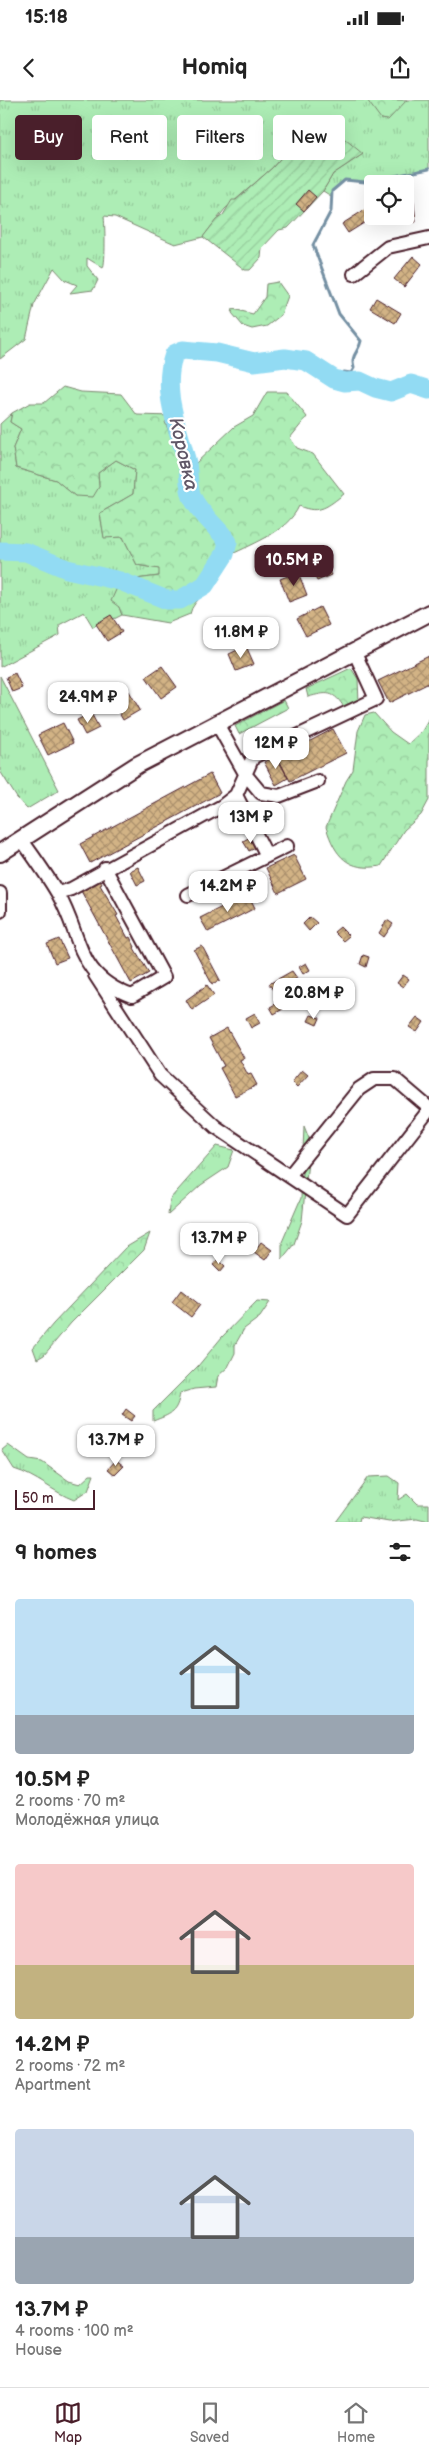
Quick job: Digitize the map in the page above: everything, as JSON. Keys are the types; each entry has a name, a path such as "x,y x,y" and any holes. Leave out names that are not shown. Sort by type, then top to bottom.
{"main road":[{"path":"0,853 137,765 216,722 429,613"}],"street":[{"path":"354,274 388,247 429,238"},
{"path":"58,893 71,889 105,868 222,806 236,796 254,757 376,699 354,652"},
{"path":"216,722 246,775 261,793 279,796 318,781"},
{"path":"236,796 267,856"},
{"path":"21,839 58,893 77,944 95,975 160,1075 216,1127 347,1216 429,1109 395,1079 374,1079 359,1089 289,1176"},
{"path":"188,896 287,846"},
{"path":"95,975 115,990 132,996 164,977 105,868"},
{"path":"0,893 0,911"}],"green space":[{"path":"0,100 429,100 429,169 399,175 364,175 364,182 346,180 332,191 331,196 323,191 333,174 363,154 345,153 345,115 273,115 273,160 279,160 225,209 203,237 175,244 115,217 104,216 105,251 103,268 87,258 87,266 98,280 93,290 70,293 77,285 65,280 54,268 34,305 26,339 0,359"},
{"path":"367,100 407,100 388,120 381,119"},
{"path":"345,139 363,154 333,174 323,191 288,228 279,230 262,248 261,258 250,270 245,270 203,237 216,220 223,215 232,200 236,200 279,160 345,160"},
{"path":"278,282 288,296 281,315 267,326 252,329 243,326 232,313 233,309 253,314 265,297 266,284"},
{"path":"63,387 81,392 121,394 137,415 173,416 165,422 184,469 196,463 234,427 253,416 267,392 287,392 307,417 290,438 297,448 313,454 344,494 323,508 313,510 299,506 286,524 277,531 224,558 223,571 219,579 195,603 190,614 168,623 122,615 119,607 111,601 120,581 159,576 159,569 137,565 123,537 104,538 100,513 133,494 135,470 116,460 98,473 99,487 93,497 75,496 56,480 16,468 13,448 21,429 10,422 12,413 30,403 44,403"},
{"path":"12,413 10,422 21,429 13,448 16,468 56,480 75,496 99,487 98,473 116,460 135,470 133,494 100,513 104,537 123,537 137,565 160,569 159,576 120,581 119,607 122,615 114,619 111,616 93,627 84,612 59,625 60,635 0,667 0,424"},
{"path":"351,668 358,679 359,703 345,709 337,698 330,694 308,697 306,689"},
{"path":"0,676 59,790 27,809 17,798 0,771"},
{"path":"284,700 288,708 239,734 235,726"},
{"path":"374,713 391,732 408,744 422,731 429,719 429,800 421,815 404,830 381,866 360,867 344,860 334,846 326,827 346,781 353,770 358,731 365,715"},
{"path":"304,1126 310,1141 302,1221 294,1244 282,1259 282,1242 301,1198"},
{"path":"217,1146 234,1150 228,1167 201,1185 168,1215 170,1199"},
{"path":"150,1233 144,1250 71,1323 44,1355 37,1359 33,1348 53,1324 125,1248"},
{"path":"257,1301 270,1302 260,1317 244,1329 235,1345 235,1353 228,1367 218,1376 216,1387 194,1389 180,1393 175,1409 153,1421 153,1411 198,1366 222,1337"},
{"path":"8,1445 29,1460 42,1462 69,1481 80,1484 90,1475 94,1475 88,1491 74,1500 14,1469 2,1450"},
{"path":"389,1476 399,1483 398,1500 407,1494 417,1504 429,1504 429,1522 417,1519 389,1522 360,1517 359,1522 335,1522 368,1477"}],"building":[{"path":"308,190 316,197 304,211 296,204"},
{"path":"414,204 416,222 414,222"},
{"path":"364,210 364,223 348,233 342,224"},
{"path":"413,256 422,264 404,287 394,279"},
{"path":"376,298 401,313 395,323 370,308"},
{"path":"327,567 331,575 317,581 313,573"},
{"path":"298,572 307,595 289,602 280,579"},
{"path":"320,607 329,625 306,636 297,619"},
{"path":"111,615 122,632 107,641 96,624"},
{"path":"246,646 254,664 236,671 229,654"},
{"path":"429,656 429,683 389,703 378,681"},
{"path":"162,666 177,687 161,698 146,677"},
{"path":"15,673 22,688 12,692 6,677"},
{"path":"129,691 140,710 123,720 112,701"},
{"path":"91,713 99,728 85,735 77,720"},
{"path":"63,723 73,743 48,755 38,735"},
{"path":"333,729 346,753 290,781 278,758"},
{"path":"276,756 288,778 276,785 264,762"},
{"path":"210,774 220,793 90,863 80,844"},
{"path":"252,836 258,847 249,851 243,841"},
{"path":"294,855 306,879 278,893 266,868"},
{"path":"138,867 145,881 137,885 130,871"},
{"path":"99,879 102,884 100,885 118,915 116,916 128,938 130,937 134,948 149,973 131,983 80,889"},
{"path":"248,894 255,908 208,932 200,918"},
{"path":"310,917 317,923 309,931 303,924"},
{"path":"387,920 393,924 384,937 379,933"},
{"path":"340,927 349,936 343,941 334,932"},
{"path":"59,939 68,958 55,963 47,944"},
{"path":"202,946 220,980 212,984 194,950"},
{"path":"363,955 369,957 366,967 360,964"},
{"path":"306,963 310,970 303,974 299,967"},
{"path":"292,971 297,978 274,991 269,984"},
{"path":"403,975 409,979 403,987 397,983"},
{"path":"207,985 214,995 192,1010 186,1000"},
{"path":"297,992 301,999 274,1014 270,1007"},
{"path":"255,1013 260,1023 251,1028 246,1018"},
{"path":"311,1015 320,1018 317,1025 308,1021"},
{"path":"417,1017 424,1022 417,1032 409,1027"},
{"path":"227,1028 244,1058 240,1060 248,1075 251,1074 257,1085 235,1096 220,1068 224,1066 209,1038"},
{"path":"302,1070 308,1075 297,1087 292,1082"},
{"path":"261,1242 272,1250 265,1260 254,1252"},
{"path":"218,1259 225,1266 220,1272 213,1265"},
{"path":"181,1290 200,1305 191,1317 172,1302"},
{"path":"126,1409 135,1416 131,1421 122,1415"},
{"path":"116,1460 124,1466 115,1475 108,1469"}],"waterway":[{"path":"345,382 340,376 344,372 351,373 354,368 353,360 361,341 339,314 313,245 331,211 332,191 345,180 365,182 429,169"},
{"name":"Коровка","path":"0,551 26,552 67,569 120,581 167,600 180,600 205,585 225,554 228,542 199,509 192,497 189,485 187,463 172,409 169,382 174,354 183,350 217,353 254,362 285,358 306,361 334,379 345,382 360,381 375,388 391,392 411,384 429,390"}]}
